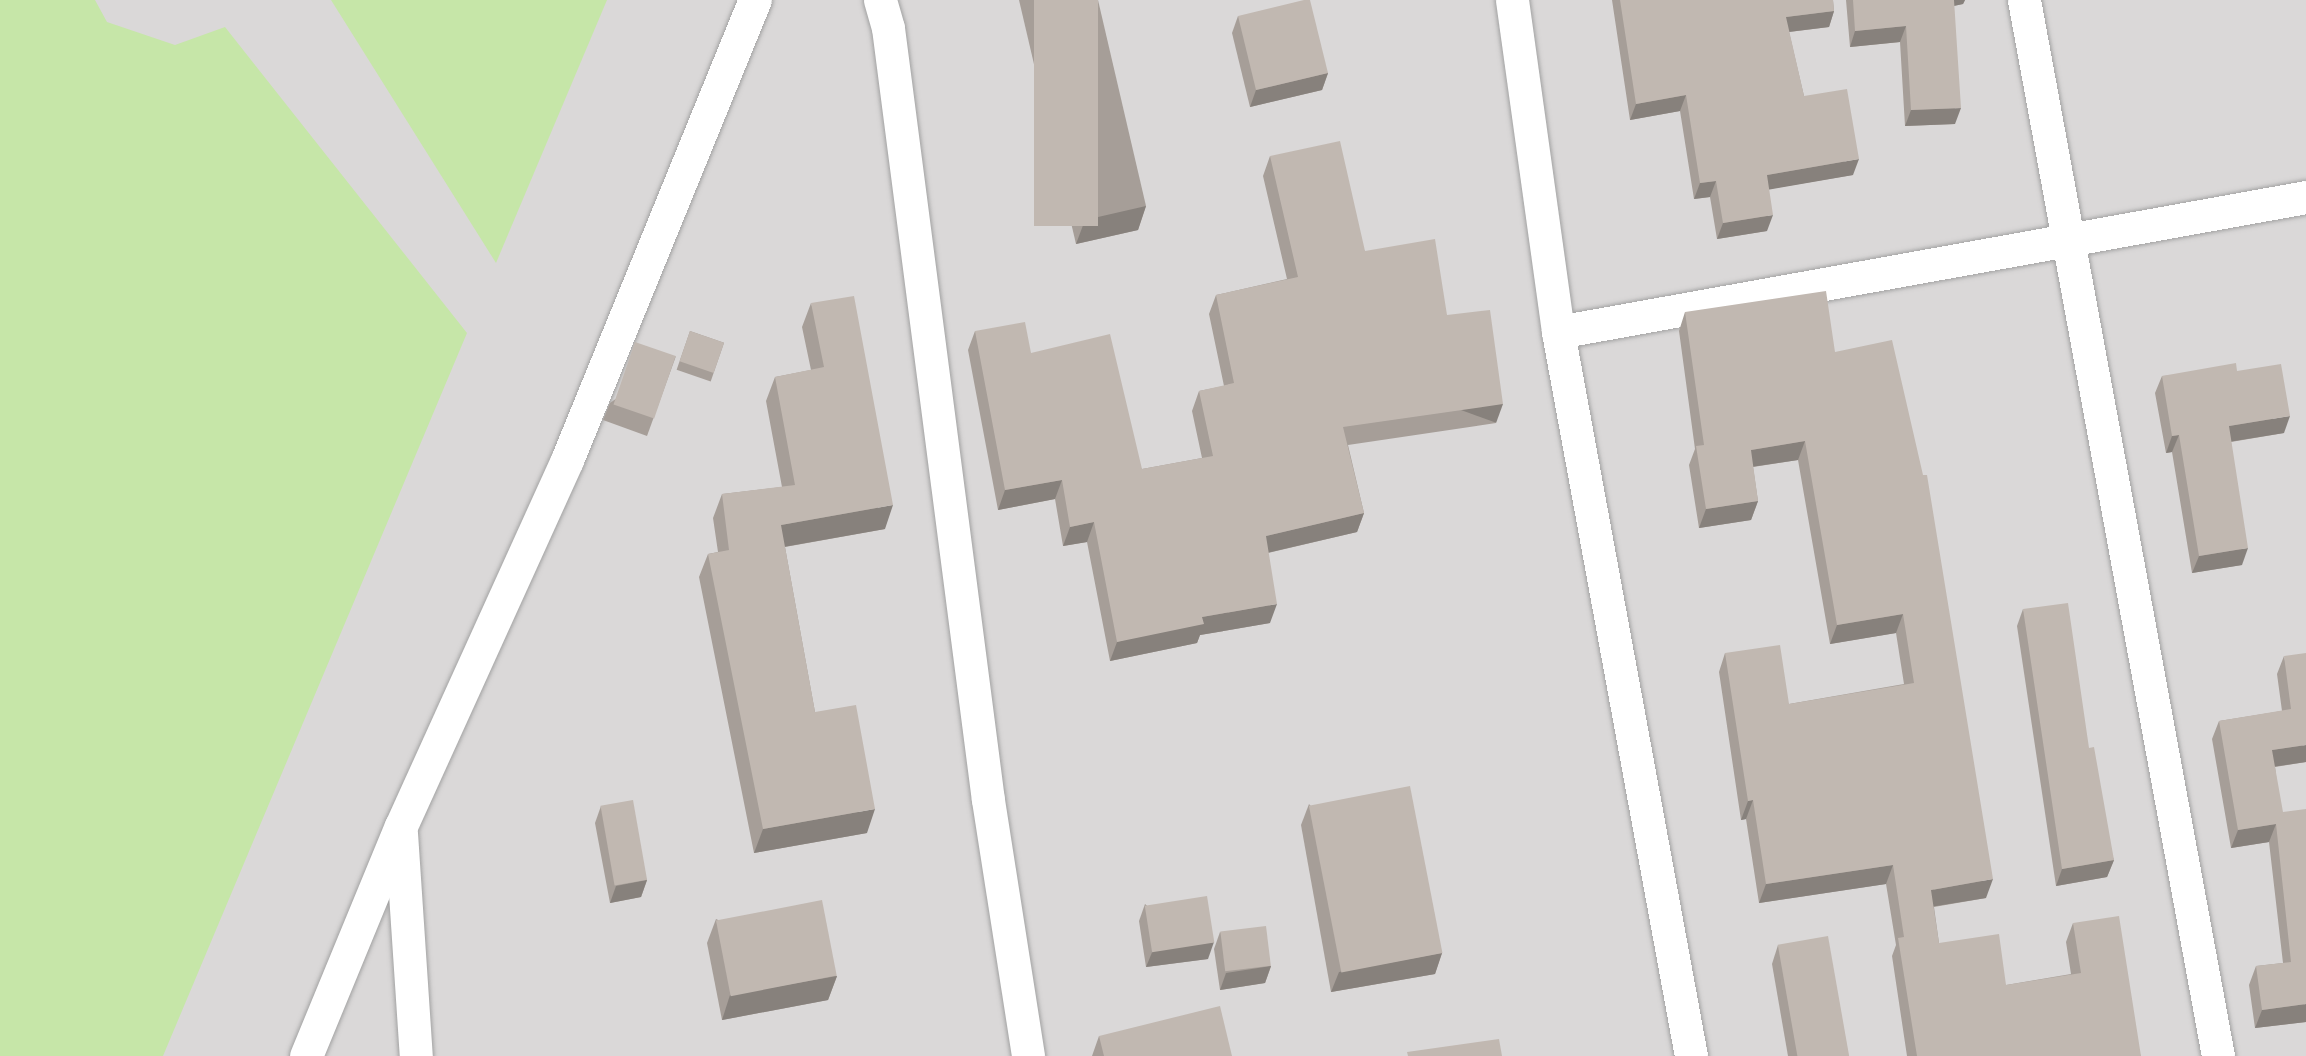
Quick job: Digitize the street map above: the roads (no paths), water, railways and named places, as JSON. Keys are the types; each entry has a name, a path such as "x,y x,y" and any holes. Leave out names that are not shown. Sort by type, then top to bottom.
{"street":[{"path":"306,1056 401,826 567,460 755,0"},
{"path":"880,0 888,28 987,788 1028,1056"},
{"path":"1512,0 1558,332 1691,1056"},
{"path":"2024,0 2065,238 2218,1056"},
{"path":"1558,332 2065,238 2306,197"},
{"path":"401,826 416,1056"}]}
